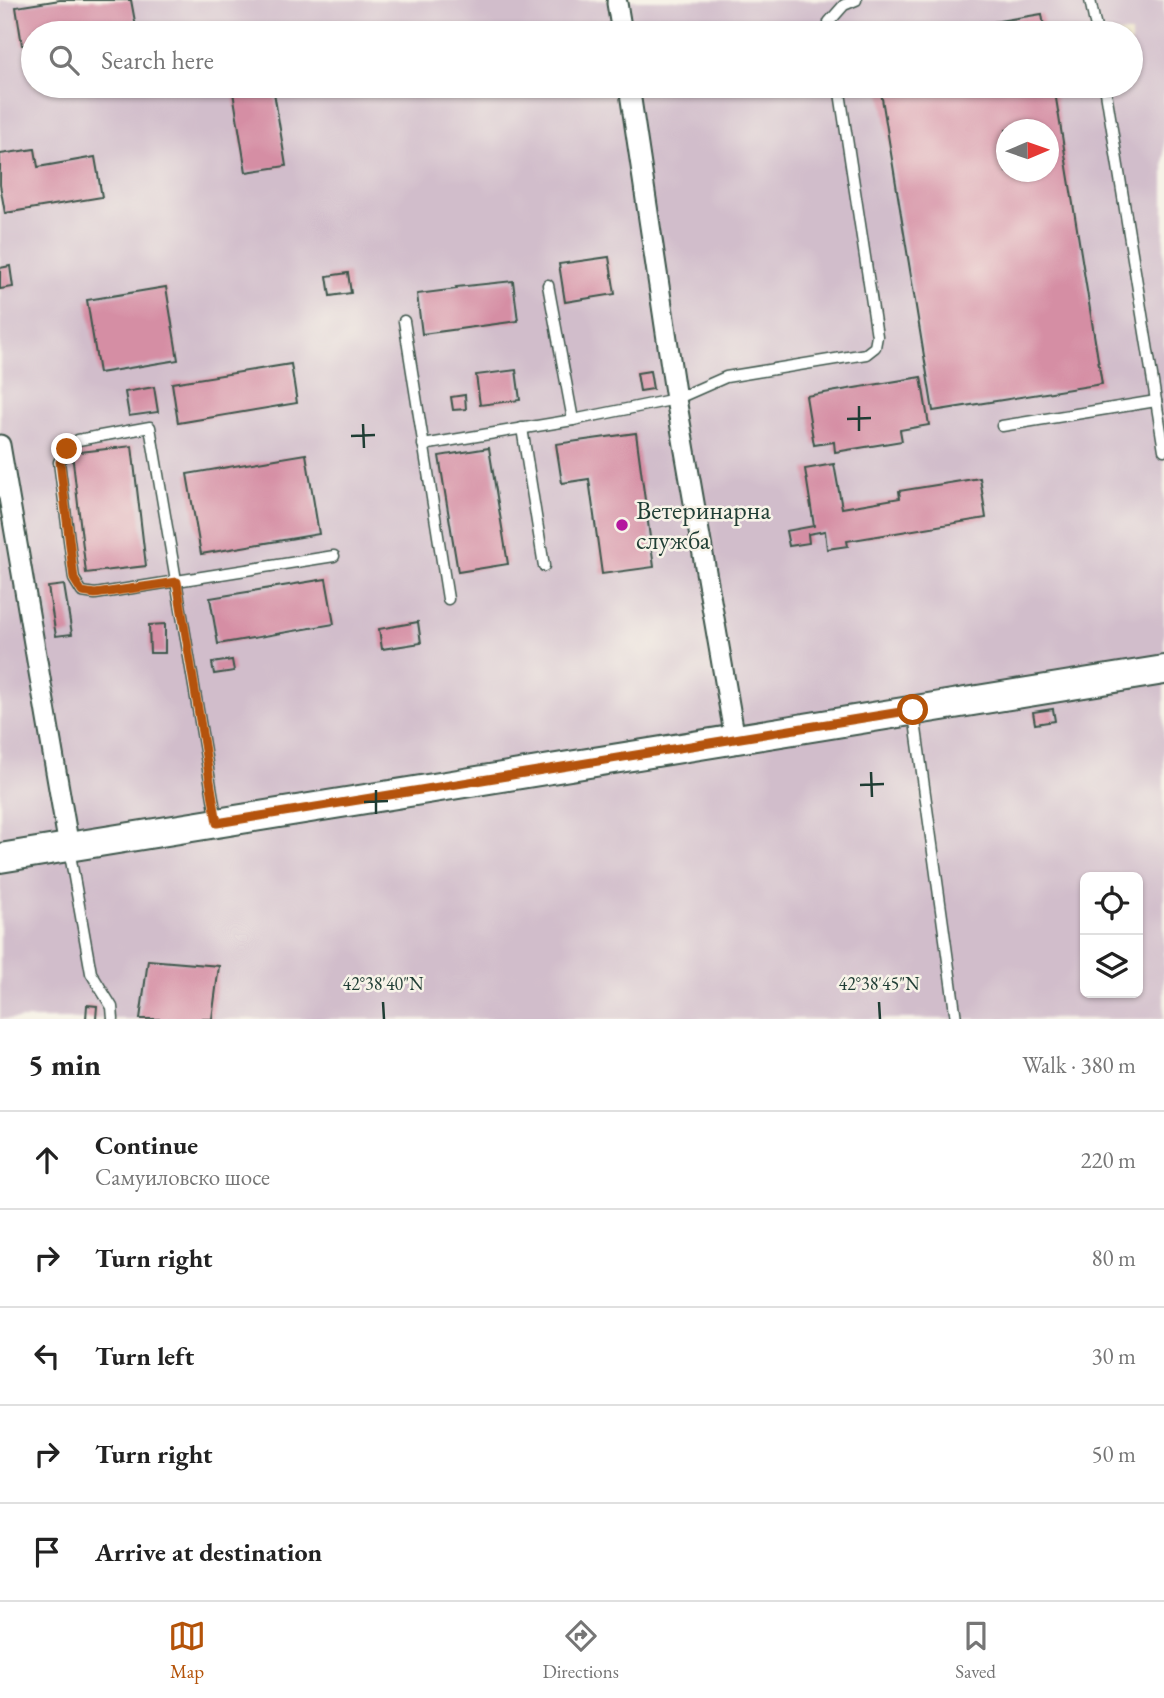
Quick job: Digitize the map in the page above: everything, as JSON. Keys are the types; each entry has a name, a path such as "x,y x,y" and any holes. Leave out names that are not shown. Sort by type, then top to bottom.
{"street":[{"path":"617,4 620,21"},
{"path":"631,98 676,399 735,739"},
{"path":"0,445 69,847"},
{"path":"0,858 1164,670"}],"lane":[{"path":"830,21 844,5 856,0"},
{"path":"1090,0 1094,21"},
{"path":"424,445 573,420 676,399 726,377 866,354 875,347 877,336 841,98"},
{"path":"1107,98 1164,450"},
{"path":"548,285 573,420"},
{"path":"404,321 448,599"},
{"path":"1002,426 1156,401"},
{"path":"217,823 177,582 150,427 78,440 67,449 60,462 74,579 82,592 95,594 177,582 334,556"},
{"path":"522,428 544,566"},
{"path":"913,710 956,1019"},
{"path":"69,847 91,973 112,1007 113,1019"}],"shaded area":[{"path":"0,0 1164,0 1164,1019 0,1019"}],"building":[{"path":"60,0 131,0 135,21 21,21 21,39 16,7"},
{"path":"1042,14 1043,21 999,21"},
{"path":"234,98 275,98 286,166 246,172"},
{"path":"882,98 1056,98 1102,384 933,411"},
{"path":"35,149 38,167 95,157 102,197 5,213 0,185 0,154"},
{"path":"609,257 615,294 565,302 559,264"},
{"path":"10,266 13,287 0,289 0,268"},
{"path":"348,273 351,293 330,296 327,276"},
{"path":"513,281 518,321 422,334 417,294"},
{"path":"166,287 178,360 99,373 87,300"},
{"path":"291,364 297,403 178,423 172,383"},
{"path":"516,370 520,400 480,405 476,375"},
{"path":"650,371 653,389 640,391 637,373"},
{"path":"921,377 929,425 900,430 902,441 835,452 834,442 814,445 806,396"},
{"path":"154,387 158,412 129,416 125,392"},
{"path":"465,395 466,409 453,410 451,397"},
{"name":"Ветеринарна служба","path":"636,433 654,567 602,574 589,479 562,483 556,444"},
{"path":"132,446 146,566 86,573 72,453"},
{"path":"489,448 508,564 458,572 439,456"},
{"path":"306,454 319,534 201,554 187,474"},
{"path":"834,464 842,508 900,498 899,491 980,478 986,518 847,541 848,546 827,549 825,531 808,534 809,543 789,546 786,531 814,526 805,469"},
{"path":"326,579 334,624 218,644 210,598"},
{"path":"64,585 72,634 56,636 48,587"},
{"path":"418,622 421,643 382,649 379,629"},
{"path":"165,624 165,653 150,653 149,625"},
{"path":"232,660 234,671 214,674 212,663"},
{"path":"1053,709 1055,721 1035,724 1033,712"},
{"path":"148,960 219,966 212,1019 140,1019"},
{"path":"87,1005 97,1006 96,1019 86,1019"}],"place":[{"name":"Ветеринарна служба","path":"622,525"}],"route":[{"path":"67,449 60,462 74,579 82,592 95,594 177,582 217,823 913,710"}]}
